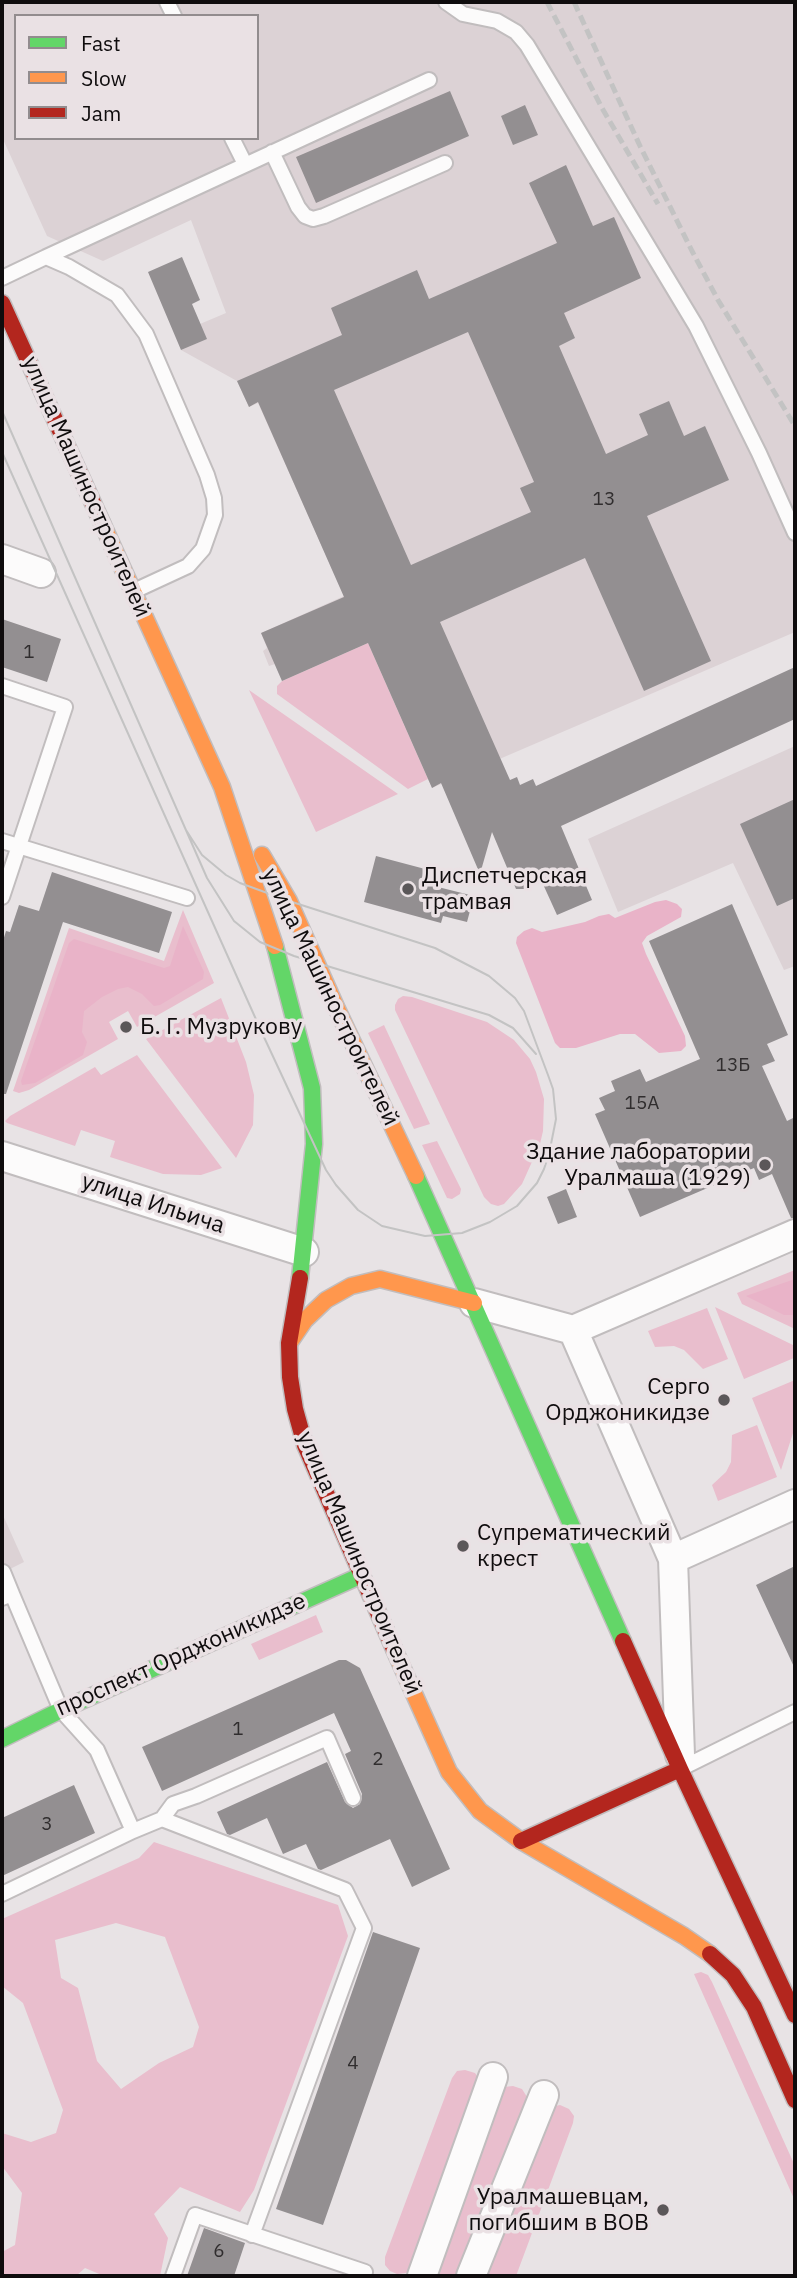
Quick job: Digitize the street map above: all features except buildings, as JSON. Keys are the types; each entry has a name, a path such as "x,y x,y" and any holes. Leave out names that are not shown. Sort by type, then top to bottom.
{"main road":[{"name":"улица Машиностроителей","path":"2,303 222,787 289,901 474,1303 680,1769 795,2015"},
{"name":"улица Машиностроителей","path":"222,787 277,950 312,1088 314,1144 311,1254 289,1343 295,1409 305,1445 449,1772 458,1786 480,1811 521,1841 684,1936 713,1956 733,1975 754,2007 795,2100"},
{"path":"355,1270 474,1303"},
{"path":"289,1343 306,1320 326,1300 351,1286 380,1279"},
{"name":"проспект Орджоникидзе","path":"2,1739 362,1575"},
{"path":"521,1841 680,1769"}],"street":[{"path":"2,559 41,573"},
{"name":"улица Ильича","path":"2,1156 311,1254"},
{"path":"474,1303 573,1330 795,1234"},
{"path":"573,1330 673,1559 680,1769"},
{"path":"673,1559 795,1504"},
{"path":"422,2276 493,2077"},
{"path":"471,2276 544,2095"}],"lane":[{"path":"446,2 463,14 497,21 516,32 527,45 696,326 754,442 795,534"},
{"path":"2,278 429,80"},
{"path":"233,140 245,164"},
{"path":"272,152 298,207 305,216 313,219 445,163"},
{"path":"46,257 117,295 135,318 154,351 207,475 214,498 215,515 203,549 188,566 132,591"},
{"path":"2,686 65,707 2,897"},
{"path":"2,841 187,898"},
{"path":"3,1572 7,1596 61,1710 97,1750 132,1831"},
{"path":"680,1769 795,1712"},
{"path":"2,1894 162,1819 173,1804 327,1738 353,1798"},
{"path":"162,1819 345,1890 364,1928 252,2235"},
{"path":"173,2276 195,2216 365,2272"}],"shaded area":[{"path":"2,2 795,2 795,632 432,788 368,643 282,681 275,664 269,666 263,651 267,648 261,633 344,596 258,403 249,407 237,381 181,350 206,339 200,324 226,313 191,220 103,261 47,236 2,137"},
{"path":"368,643 428,779 408,789 277,694 277,686 282,681"},
{"path":"249,690 398,794 316,832"},
{"path":"795,746 795,966 784,970 733,863 618,912 588,839"},
{"path":"666,900 682,909 681,917 647,936 642,943 685,1036 686,1046 681,1051 659,1053 635,1034 620,1034 576,1048 560,1048 555,1043 516,943 517,937 532,928 542,932 609,914 615,918"},
{"path":"183,910 214,983 137,1027 128,1011 109,1022 118,1039 29,1090 19,1093 13,1091 69,928 164,961"},
{"path":"183,926 204,972 203,979 160,1005 154,1006 142,994 128,987 102,997 84,1011 82,1032 87,1042 83,1055 35,1083 22,1085 21,1081 69,943 74,939 164,968 170,966"},
{"path":"403,996 487,1022 514,1040 530,1059 544,1099 543,1131 522,1184 504,1204 491,1204 484,1197 395,1010 398,999"},
{"path":"221,998 246,1062 254,1095 253,1125 236,1158 146,1039"},
{"path":"384,1025 430,1124 414,1129 368,1033"},
{"path":"137,1055 222,1168 201,1175 163,1174 110,1157 115,1141 81,1130 75,1146 5,1121 95,1067 101,1075"},
{"path":"437,1141 461,1189 460,1194 452,1199 447,1198 422,1145"},
{"path":"795,1270 795,1329 742,1304 737,1293"},
{"path":"795,1279 793,1315 784,1315 746,1296"},
{"path":"715,1307 793,1345 794,1358 744,1379"},
{"path":"707,1308 728,1359 703,1369 684,1350 674,1346 655,1347 648,1331"},
{"path":"795,1380 795,1427 781,1470 752,1398"},
{"path":"757,1425 777,1477 718,1501 712,1485 726,1472 731,1462 732,1435"},
{"path":"2,1513 24,1562 2,1573"},
{"path":"316,1615 323,1632 259,1660 251,1644"},
{"path":"154,1842 338,1905 348,1936 254,2190 240,2212 180,2187 154,2214 168,2238 160,2276 104,2276 85,2268 76,2276 2,2276 2,2252 15,2245 22,2193 2,2166 2,2133 31,2142 56,2133 63,2110 23,2003 2,1986 2,1919 139,1858","holes":["116,1923 165,1937 199,2027 193,2047 159,2063 121,2089 97,2061 78,1988 61,1978 55,1940"]},
{"path":"701,1972 708,1975 712,1982 795,2166 795,2201 694,1974"},
{"path":"457,2071 475,2073 480,2080 412,2267 406,2273 397,2274 385,2265 385,2257 452,2078"},
{"path":"504,2087 522,2089 527,2097 526,2104 462,2276 433,2276 499,2094"},
{"path":"560,2105 569,2109 574,2116 573,2123 516,2276 485,2276 551,2107"}],"tram line":[{"path":"2,411 207,878 234,921 260,942 294,956 489,1015 513,1028 536,1054"},
{"path":"2,452 263,1035 326,1170 336,1185 358,1210 382,1226 425,1236 462,1233 490,1222 517,1206 537,1183 544,1169 556,1119 553,1089 524,1011 515,998 489,976 435,948 240,883 202,855 186,830"}],"railway":[{"path":"547,2 602,108 658,204"},
{"path":"574,2 692,251 718,300 795,426"}],"traffic: fast":[{"path":"275,946 312,1088 314,1144 300,1278"},
{"path":"416,1176 623,1641"},
{"path":"2,1739 362,1575"}],"traffic: slow":[{"path":"102,523 222,787 275,946"},
{"path":"262,855 289,901 416,1176"},
{"path":"290,1342 305,1320 326,1300 351,1286 380,1279 474,1303"},
{"path":"394,1649 449,1772 480,1811 521,1841 684,1936 710,1954"}],"traffic: jam":[{"path":"2,303 102,523"},
{"path":"300,1278 289,1343 295,1409 305,1445 394,1649"},
{"path":"623,1641 795,2015"},
{"path":"521,1841 680,1769"},
{"path":"710,1954 733,1975 754,2007 795,2100"}],"place":[{"name":"Диспетчерская трамвая","path":"408,889"},
{"name":"Б. Г. Музрукову","path":"126,1027"},
{"name":"Здание лаборатории Уралмаша (1929)","path":"765,1165"},
{"name":"Серго Орджоникидзе","path":"724,1400"},
{"name":"Супрематический крест","path":"463,1546"},
{"name":"Уралмашевцам, погибшим в ВОВ","path":"663,2210"}]}
